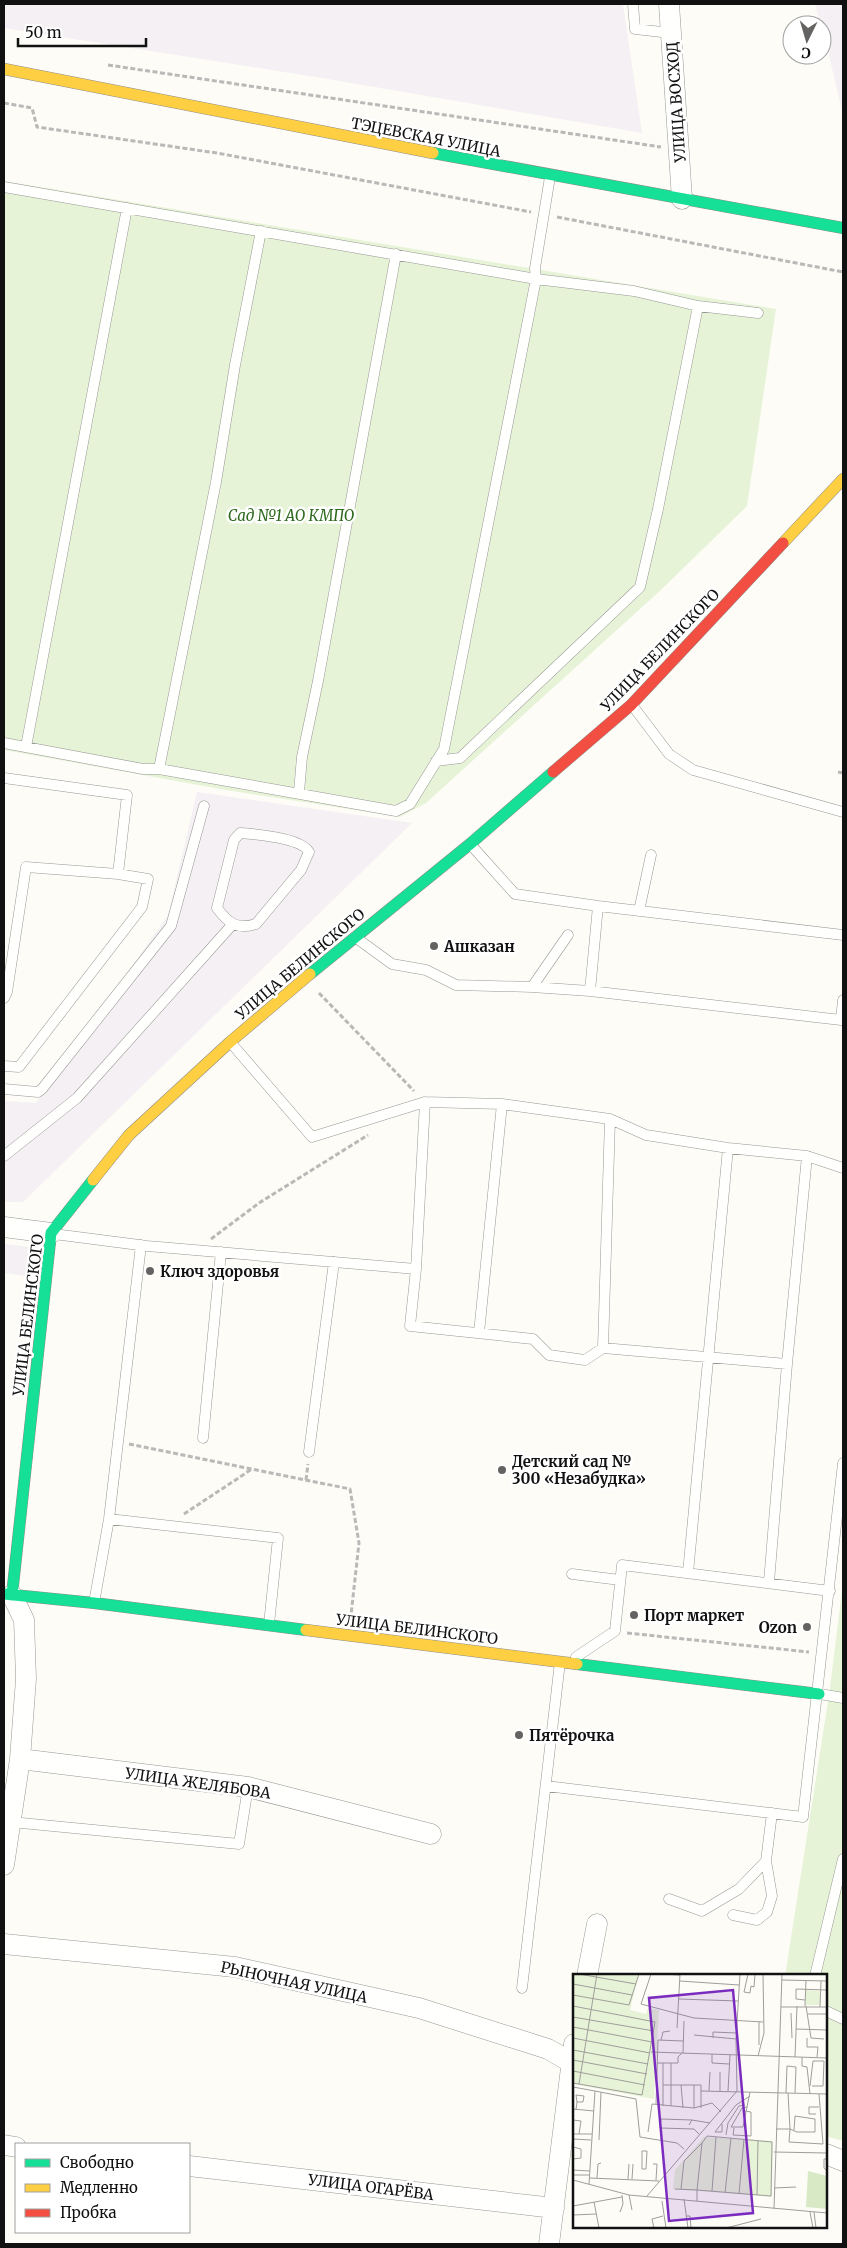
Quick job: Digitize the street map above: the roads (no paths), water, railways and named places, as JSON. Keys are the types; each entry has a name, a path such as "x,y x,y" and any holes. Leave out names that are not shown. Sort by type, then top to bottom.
{"street":[{"name":"УЛИЦА ВОСХОД","path":"669,4 682,200"},
{"name":"ТЭЦЕВСКАЯ УЛИЦА","path":"4,69 550,176 843,228"},
{"name":"УЛИЦА БЕЛИНСКОГО","path":"818,1694 94,1603 8,1594 51,1233 130,1135 230,1042 354,937 470,844 631,705 843,479"},
{"path":"4,1227 51,1233"},
{"path":"4,1865 20,1759 26,1679 24,1620 8,1594"},
{"name":"УЛИЦА ЖЕЛЯБОВА","path":"20,1759 248,1787 431,1834"},
{"path":"587,1974 597,1924"},
{"name":"РЫНОЧНАЯ УЛИЦА","path":"4,1944 235,1967 419,2008 573,2057"},
{"path":"549,2244 573,2057"},
{"path":"827,2154 843,2161"},
{"name":"УЛИЦА ОГАРЁВА","path":"190,2166 554,2208"}],"lane":[{"path":"632,4 635,29 671,33"},
{"path":"4,743 143,768 299,792 396,811 410,804 444,749 536,279 535,268 550,176"},
{"path":"4,187 536,279 634,291 698,306 758,313"},
{"path":"26,747 127,208"},
{"path":"159,769 164,753 216,482 235,365 261,231"},
{"path":"299,792 302,757 318,681 396,254"},
{"path":"436,761 460,758 640,587 658,509 698,306"},
{"path":"631,705 669,754 692,770 843,812"},
{"path":"4,778 128,795 118,874"},
{"path":"4,1089 38,1092 42,1089 171,926 204,806"},
{"path":"240,833 257,834 297,843 306,848 308,857 301,870 256,924 246,927 232,925 217,908 236,835 240,833"},
{"path":"470,844 515,894 598,906 843,935"},
{"path":"639,911 651,855"},
{"path":"4,998 7,992 26,867 118,874 148,879 142,906 19,1067 4,1066"},
{"path":"590,991 598,906"},
{"path":"4,1156 77,1098 232,925"},
{"path":"532,987 568,935"},
{"path":"354,937 392,964 426,970 456,985 590,991 841,1020 843,1000"},
{"path":"230,1042 312,1136 425,1102 502,1104 610,1119 646,1135 728,1148 807,1156 843,1168"},
{"path":"425,1102 416,1269 410,1326 533,1339 549,1355 585,1360 603,1348 787,1364"},
{"path":"478,1333 502,1104"},
{"path":"603,1348 610,1119"},
{"path":"688,1572 728,1148"},
{"path":"768,1582 807,1156"},
{"path":"51,1233 141,1245 416,1269"},
{"path":"94,1603 110,1519 141,1245"},
{"path":"203,1438 222,1252"},
{"path":"308,1452 334,1262"},
{"path":"546,1786 803,1817 843,1463"},
{"path":"110,1519 278,1538 269,1625"},
{"path":"522,1988 546,1786 565,1662 615,1631 622,1565 830,1591"},
{"path":"572,1574 620,1580"},
{"path":"818,1694 843,1698"},
{"path":"11,1822 239,1844 248,1787"},
{"path":"733,1915 757,1920 767,1912 772,1896 766,1861 772,1813"},
{"path":"816,1974 843,1859"},
{"path":"669,1899 702,1910 740,1889 766,1861"},
{"path":"832,1906 843,1909"},
{"path":"827,2011 843,2019"}],"place":[{"name":"Ашказан","path":"434,946"},
{"name":"Ключ здоровья","path":"150,1271"},
{"name":"Детский сад № 300 «Незабудка»","path":"502,1470"},
{"name":"Порт маркет","path":"634,1615"},
{"name":"Ozon","path":"807,1627"},
{"name":"Пятёрочка","path":"519,1735"}],"park label":[{"name":"Сад №1 АО КМПО","path":"291,515"}]}
